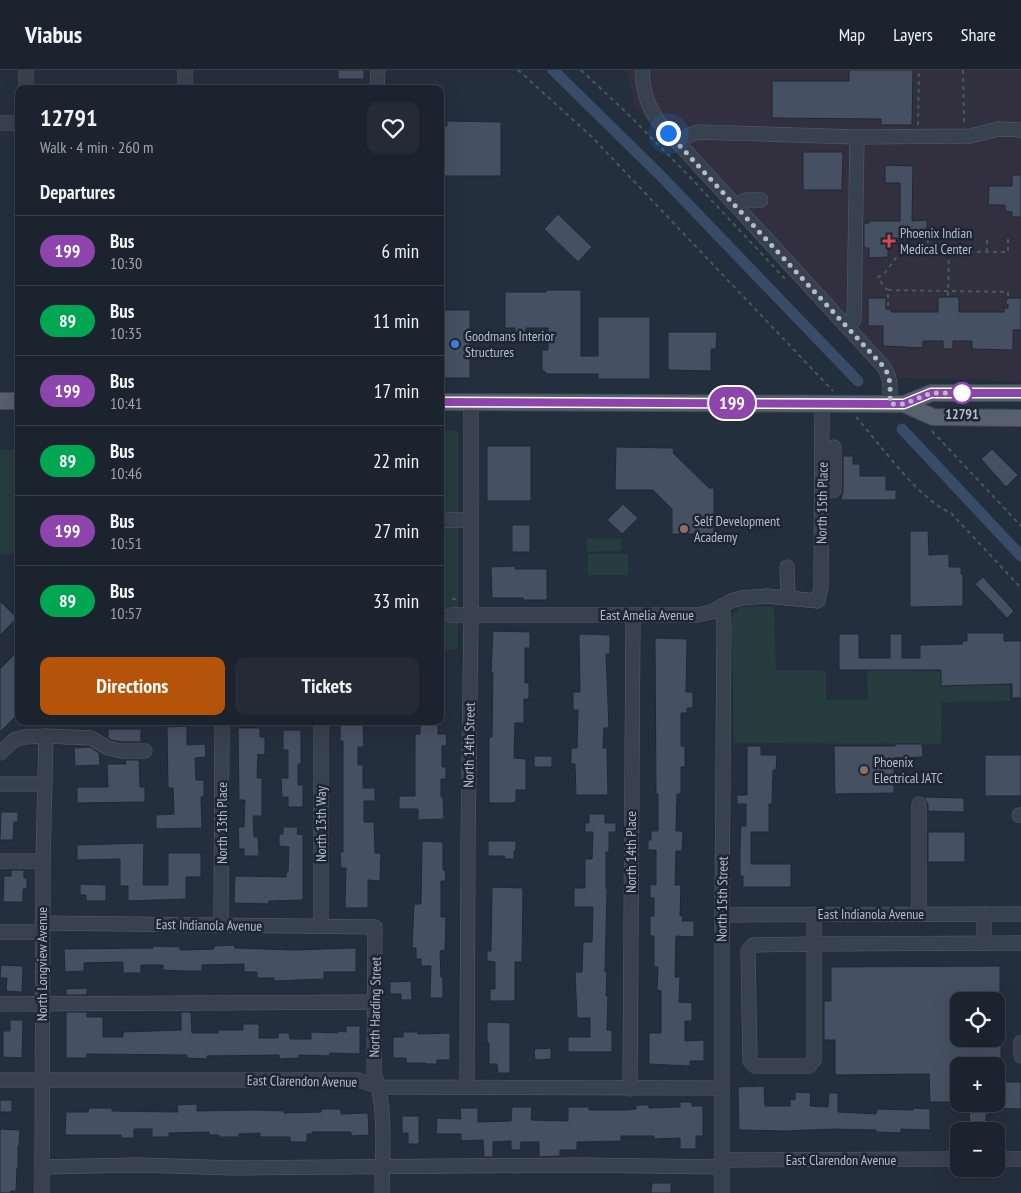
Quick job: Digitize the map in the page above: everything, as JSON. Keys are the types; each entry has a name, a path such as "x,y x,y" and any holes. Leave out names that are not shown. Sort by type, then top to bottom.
{"main road":[{"path":"444,402 897,404 931,393 1021,393"},
{"path":"0,401 15,401"},
{"path":"897,404 934,418 1021,418"}],"street":[{"path":"26,70 26,85"},
{"path":"185,70 185,85"},
{"path":"377,85 378,70"},
{"path":"642,70 646,97 651,112 889,373 897,404"},
{"path":"0,123 15,123"},
{"path":"679,144 689,135 699,132 857,137 970,136 999,130 1021,130"},
{"path":"846,326 854,320 857,137"},
{"path":"736,206 746,200 761,200"},
{"name":"North 14th Street","path":"467,1087 471,402"},
{"name":"North 15th Place","path":"818,601 821,587 822,492 834,447 822,404"},
{"path":"444,518 448,520 471,520"},
{"path":"787,567 788,598"},
{"name":"East Amelia Avenue","path":"451,615 697,615 711,612 741,598 767,596 818,601"},
{"name":"North 15th Street","path":"722,606 724,625 722,1193"},
{"name":"North 14th Place","path":"630,1089 633,615"},
{"name":"North 13th Place","path":"221,925 222,725"},
{"name":"North 13th Way","path":"321,725 321,926"},
{"path":"0,753 14,740 24,737 46,736 91,738 108,748 121,751 145,750"},
{"name":"North Longview Avenue","path":"42,1193 42,928 46,736"},
{"path":"0,784 45,784"},
{"path":"919,804 919,914"},
{"path":"0,860 43,861"},
{"path":"814,914 814,944 814,1060 809,1066 754,1066 750,1061 748,951 753,945 814,944 1021,943"},
{"path":"984,914 984,943"},
{"name":"East Indianola Avenue","path":"722,915 1021,914"},
{"name":"East Indianola Avenue","path":"0,932 42,928 221,925 375,927"},
{"name":"North Harding Street","path":"375,927 374,1074 380,1087"},
{"path":"0,1004 375,1002"},
{"path":"1021,1042 1021,1056"},
{"name":"East Clarendon Avenue","path":"0,1080 358,1080 380,1087 722,1088"},
{"path":"380,1087 382,1102 382,1193"},
{"name":"East Clarendon Avenue","path":"42,1167 137,1165 235,1168 382,1167 722,1164 950,1159"},
{"path":"1005,1159 1021,1159"}],"path":[{"path":"518,70 591,136 787,344 826,382"},
{"path":"581,70 688,175 789,283"},
{"path":"918,129 919,70"},
{"path":"963,70 964,128"},
{"path":"928,239 928,252"},
{"path":"987,239 987,252"},
{"path":"1008,239 1008,252 901,251 884,274 878,277 888,290 1008,292 1008,307"},
{"path":"948,296 949,252"},
{"path":"888,290 888,306"},
{"path":"865,427 918,489 940,509 951,513 1021,588"},
{"path":"929,428 1021,526"},
{"path":"452,599 459,599"}],"shaded area":[{"name":"Phoenix Indian Medical Center","path":"627,70 1021,70 1021,383 975,379 883,378 634,106"}],"green space":[{"path":"444,430 457,430 459,434 458,649 444,650"},
{"path":"0,450 15,450 15,553 0,555"},
{"path":"587,538 622,539 620,551 587,552"},
{"path":"588,554 628,554 628,575 588,575"},
{"path":"740,607 774,607 776,670 826,671 826,700 868,700 867,670 1010,672 1010,701 942,702 941,744 734,743 732,617"}],"building":[{"path":"338,70 364,70 364,79 338,79"},
{"path":"849,70 913,70 912,125 881,125 881,119 772,118 772,81 849,81"},
{"path":"447,121 501,122 501,176 444,176 444,126 447,126"},
{"path":"803,152 843,152 842,190 803,190"},
{"path":"885,165 913,166 912,221 927,220 927,240 888,240 888,257 869,258 869,248 864,248 864,223 869,223 869,221 900,221 900,183 885,183"},
{"path":"1012,175 1021,175 1021,217 1012,217 1012,212 1005,211 1005,205 988,205 989,186 1012,186"},
{"path":"558,214 592,247 578,262 544,229"},
{"path":"546,290 581,290 581,356 598,356 598,317 650,317 650,379 598,379 598,374 547,374 542,369 542,350 548,350 548,328 526,328 526,332 515,332 515,328 505,328 505,292 546,292"},
{"path":"938,297 959,297 959,312 1004,312 1004,308 1008,308 1008,298 1021,298 1021,330 1013,330 1013,350 972,349 972,341 953,341 953,349 943,349 943,341 923,341 923,348 883,346 883,326 868,326 868,298 886,298 886,309 891,309 891,312 938,312"},
{"name":"Goodmans Interior Structures","path":"444,310 470,310 470,378 444,378"},
{"path":"668,332 717,332 716,349 711,349 711,371 668,370"},
{"path":"487,446 531,446 531,501 487,501"},
{"path":"616,447 673,448 674,454 709,488 714,488 714,534 672,534 672,509 653,490 615,490"},
{"path":"992,449 1018,475 1006,487 981,459"},
{"path":"843,456 853,456 853,464 860,464 860,476 886,476 886,490 896,490 896,500 841,500 843,490"},
{"path":"623,504 638,518 622,534 607,520"},
{"path":"512,525 530,525 530,552 512,552"},
{"path":"910,531 928,531 929,555 949,554 949,567 961,567 961,574 963,574 963,606 910,607"},
{"path":"515,566 515,569 547,569 547,600 492,598 491,567"},
{"path":"983,577 1014,611 1007,618 975,584"},
{"path":"0,601 15,616 15,620 0,635"},
{"path":"493,631 530,632 530,648 525,648 525,683 529,683 529,699 524,699 524,723 515,723 514,758 526,759 526,790 516,790 516,802 512,803 489,803 489,737 492,737 493,673 491,673"},
{"path":"967,633 1004,633 1004,641 1021,641 1021,698 1012,698 1012,684 941,686 941,670 839,670 839,634 859,634 859,658 890,658 890,634 902,634 902,658 920,658 920,645 962,644 963,641 967,641"},
{"path":"579,634 610,635 610,654 606,654 609,728 604,728 603,748 607,748 608,795 576,795 575,764 571,764 571,748 577,748 578,710 573,710 573,692 580,692"},
{"path":"655,638 687,639 686,692 693,692 693,708 687,708 687,713 681,713 681,746 685,746 685,767 681,767 681,794 677,794 676,831 683,831 682,851 676,851 675,885 681,885 680,916 683,916 682,921 694,921 694,937 676,936 675,977 680,977 679,1002 692,1003 692,1021 685,1021 685,1041 704,1040 704,1061 690,1061 690,1066 649,1064 649,1033 661,1033 661,991 657,990 658,967 654,967 654,936 650,936 650,916 654,916 654,898 650,898 650,884 656,885 656,850 648,850 648,840 651,840 651,831 658,831"},
{"path":"15,654 15,717 0,732 0,669"},
{"path":"340,725 363,725 364,747 358,747 358,765 363,765 363,788 375,788 375,801 364,801 364,822 374,822 375,853 381,853 380,881 368,880 368,908 345,908 346,868 341,868 340,852 343,852 343,741 340,741"},
{"path":"420,725 438,725 438,734 446,734 447,745 442,746 442,767 446,767 446,779 441,779 444,819 418,820 418,809 399,809 399,796 415,796 415,734 420,734"},
{"path":"187,726 187,745 205,744 206,757 195,758 196,780 204,780 204,797 201,797 202,828 156,829 156,815 174,814 173,788 168,788 167,727"},
{"path":"238,728 260,728 260,737 265,737 265,755 258,754 257,778 262,778 262,816 253,816 254,837 258,837 259,856 244,856 244,849 239,849 238,827 244,827 245,800 239,800"},
{"path":"108,729 141,729 141,742 111,740 108,738"},
{"path":"283,730 301,730 301,764 298,764 298,785 303,785 303,807 288,807 288,797 282,797 281,778 288,778 288,750 283,750"},
{"name":"Phoenix Electrical JATC","path":"895,744 922,744 923,757 894,758 894,793 835,794 834,746 895,746"},
{"path":"747,746 761,746 761,755 777,755 776,770 773,770 772,804 769,804 769,832 751,832 751,864 791,864 791,887 743,887 743,876 740,876 740,847 741,826 746,826 746,804 737,804 737,795 747,795"},
{"path":"90,747 99,753 100,765 75,766 74,748"},
{"path":"985,755 1021,755 1021,796 985,796"},
{"path":"534,756 552,756 552,767 534,767"},
{"path":"125,760 139,760 140,787 145,787 145,802 77,803 77,787 108,787 107,764 126,764"},
{"path":"924,797 964,798 964,812 928,811 928,804"},
{"path":"1,812 18,812 18,822 14,822 13,840 0,840"},
{"path":"589,814 605,814 605,823 616,823 616,832 609,832 609,852 606,852 605,972 607,972 606,996 608,996 607,1030 612,1030 612,1052 568,1052 568,1037 590,1037 590,1018 577,1018 575,972 582,972 583,942 592,942 593,907 574,907 574,888 585,888 585,859 592,859 593,832 585,832 585,823 589,823"},
{"path":"283,827 298,827 297,834 303,835 303,900 269,901 269,904 234,903 235,876 286,877 289,847 279,846 279,834 283,834"},
{"path":"928,832 965,832 965,862 928,862"},
{"path":"422,841 443,842 443,870 445,870 446,881 441,881 441,917 446,917 445,950 440,951 443,998 430,998 431,966 421,966 421,959 416,959 416,948 412,948 414,904 421,904"},
{"path":"488,841 516,841 514,859 505,859 504,856 488,856"},
{"path":"144,843 143,885 168,885 168,853 201,853 201,877 186,877 186,899 128,901 128,886 120,886 120,859 77,860 77,845"},
{"path":"11,870 24,870 24,878 27,878 27,889 23,889 23,902 3,902 4,876 11,876"},
{"path":"80,884 106,885 106,901 86,901 86,895 80,895"},
{"path":"492,887 523,888 522,962 515,962 515,1001 490,1001 490,989 495,989 495,962 487,961 487,951 491,951"},
{"path":"234,945 235,948 294,950 356,948 356,972 324,972 324,979 274,981 274,978 257,978 257,972 244,972 244,964 202,965 202,971 163,970 163,965 141,965 141,973 123,973 123,962 84,963 84,971 65,972 64,949 153,948 153,946 180,947 180,950 214,949 214,946"},
{"path":"1,965 23,966 22,992 6,991 7,978 0,978"},
{"path":"1000,966 1000,992 950,992 950,1047 1001,1047 1001,1057 950,1057 950,1102 930,1102 929,1074 835,1075 835,1040 824,1040 824,1001 831,1001 831,967"},
{"path":"411,981 412,1000 401,1000 401,994 390,994 390,982"},
{"path":"87,988 87,995 66,995 66,989"},
{"path":"66,1012 87,1012 87,1017 103,1017 103,1037 123,1037 123,1032 181,1030 181,1012 191,1012 192,1033 218,1033 218,1030 243,1030 243,1024 259,1024 259,1038 278,1038 278,1033 289,1033 290,1039 311,1039 311,1032 338,1033 338,1031 346,1032 346,1026 360,1026 360,1054 330,1053 329,1056 299,1055 299,1058 279,1059 279,1055 207,1056 207,1059 187,1058 187,1055 87,1054 87,1058 66,1058"},
{"path":"10,1020 23,1020 22,1058 3,1057 3,1031 10,1031"},
{"path":"487,1022 510,1023 510,1073 498,1073 497,1064 489,1064"},
{"path":"403,1032 418,1032 418,1034 450,1033 450,1060 437,1060 437,1064 425,1064 406,1063 406,1058 393,1058 393,1037 403,1037"},
{"path":"551,1048 551,1059 535,1060 534,1049"},
{"path":"1005,1082 1021,1082 1021,1109 1005,1108"},
{"path":"764,1086 765,1106 790,1106 790,1099 795,1100 795,1092 811,1093 810,1106 828,1107 829,1093 838,1093 838,1112 876,1114 877,1109 930,1109 930,1130 901,1129 901,1133 876,1132 876,1130 834,1129 739,1130 738,1087"},
{"path":"0,1100 12,1100 12,1112 0,1112"},
{"path":"680,1102 692,1102 692,1106 703,1106 703,1136 696,1136 696,1149 680,1149 680,1138 654,1139 654,1136 621,1136 621,1141 577,1142 577,1150 560,1150 560,1156 539,1157 539,1142 521,1142 520,1150 511,1150 511,1141 493,1142 493,1157 484,1157 483,1140 461,1141 461,1134 436,1134 437,1118 461,1119 460,1108 478,1108 478,1122 511,1121 512,1107 532,1107 531,1120 568,1121 568,1107 589,1107 589,1110 625,1110 636,1109 636,1105 649,1105 649,1108 680,1107"},
{"path":"197,1104 197,1111 254,1110 284,1111 284,1113 321,1112 321,1109 341,1109 341,1114 368,1113 369,1135 351,1136 351,1132 312,1132 312,1134 307,1134 307,1142 290,1142 290,1137 260,1137 260,1133 239,1134 239,1137 219,1137 219,1135 209,1135 209,1132 169,1133 169,1137 152,1137 152,1129 134,1129 134,1138 121,1138 121,1135 65,1135 66,1112 88,1112 89,1108 112,1108 112,1111 178,1112 177,1105"},
{"path":"970,1112 990,1112 990,1114 986,1114 986,1122 969,1122"},
{"path":"402,1116 419,1116 419,1144 408,1144 408,1133 402,1133"},
{"path":"0,1129 20,1130 16,1191 11,1191 10,1193 0,1193"},
{"path":"652,1183 671,1183 671,1193 651,1193"}],"waterway":[{"path":"553,70 660,175 858,381"},
{"path":"902,429 1021,556"}],"bus line":[{"name":"199","path":"444,402 904,404 931,393 1021,393"}],"place":[{"name":"Phoenix Indian Medical Center","path":"889,241"},
{"name":"Goodmans Interior Structures","path":"455,344"},
{"name":"12791","path":"962,393"},
{"name":"Self Development Academy","path":"684,529"},
{"name":"Phoenix Electrical JATC","path":"864,770"}],"route":[{"path":"668,133 889,373 890,404 904,404 931,393 962,393"}]}
